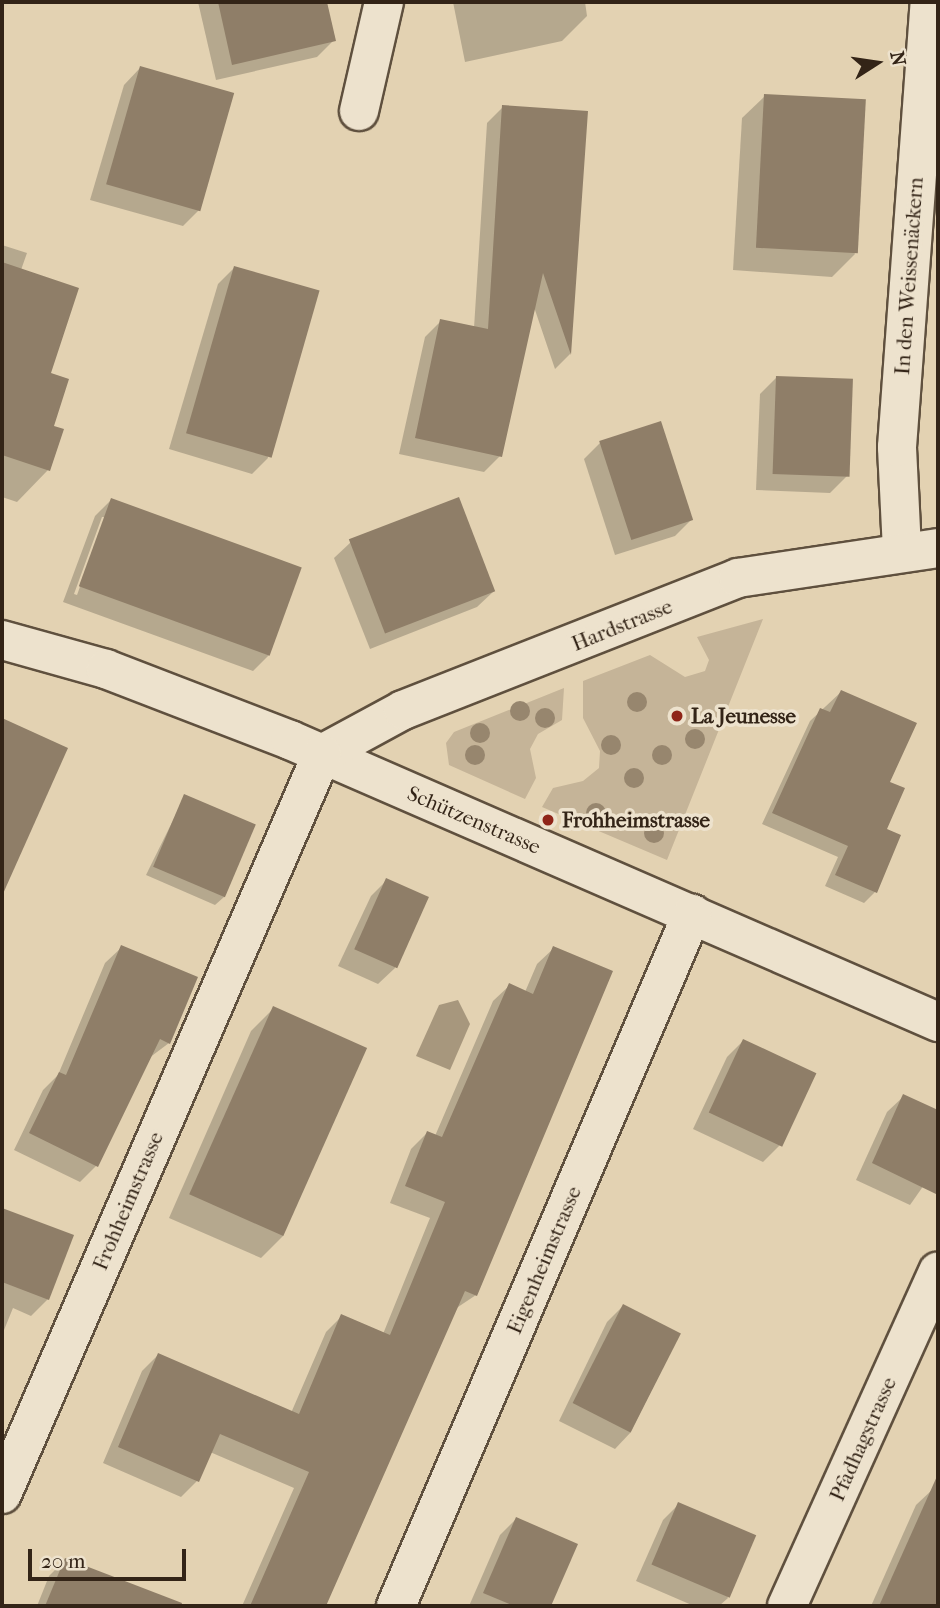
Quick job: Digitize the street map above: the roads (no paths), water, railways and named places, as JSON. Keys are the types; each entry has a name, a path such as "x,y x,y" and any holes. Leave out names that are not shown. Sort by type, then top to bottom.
{"street":[{"path":"359,111 384,2"},
{"name":"In den Weissenäckern","path":"920,549 897,447 930,2"},
{"name":"Hardstrasse","path":"322,754 403,710 738,578 920,549"},
{"name":"Schützenstrasse","path":"2,640 106,669 322,754 938,1022"},
{"name":"Frohheimstrasse","path":"2,1494 322,754"},
{"name":"Eigenheimstrasse","path":"396,1606 692,914"},
{"name":"Pfadhagstrasse","path":"787,1606 938,1272"}],"place":[{"name":"La Jeunesse","path":"677,716"},
{"name":"Frohheimstrasse","path":"548,820"}]}
